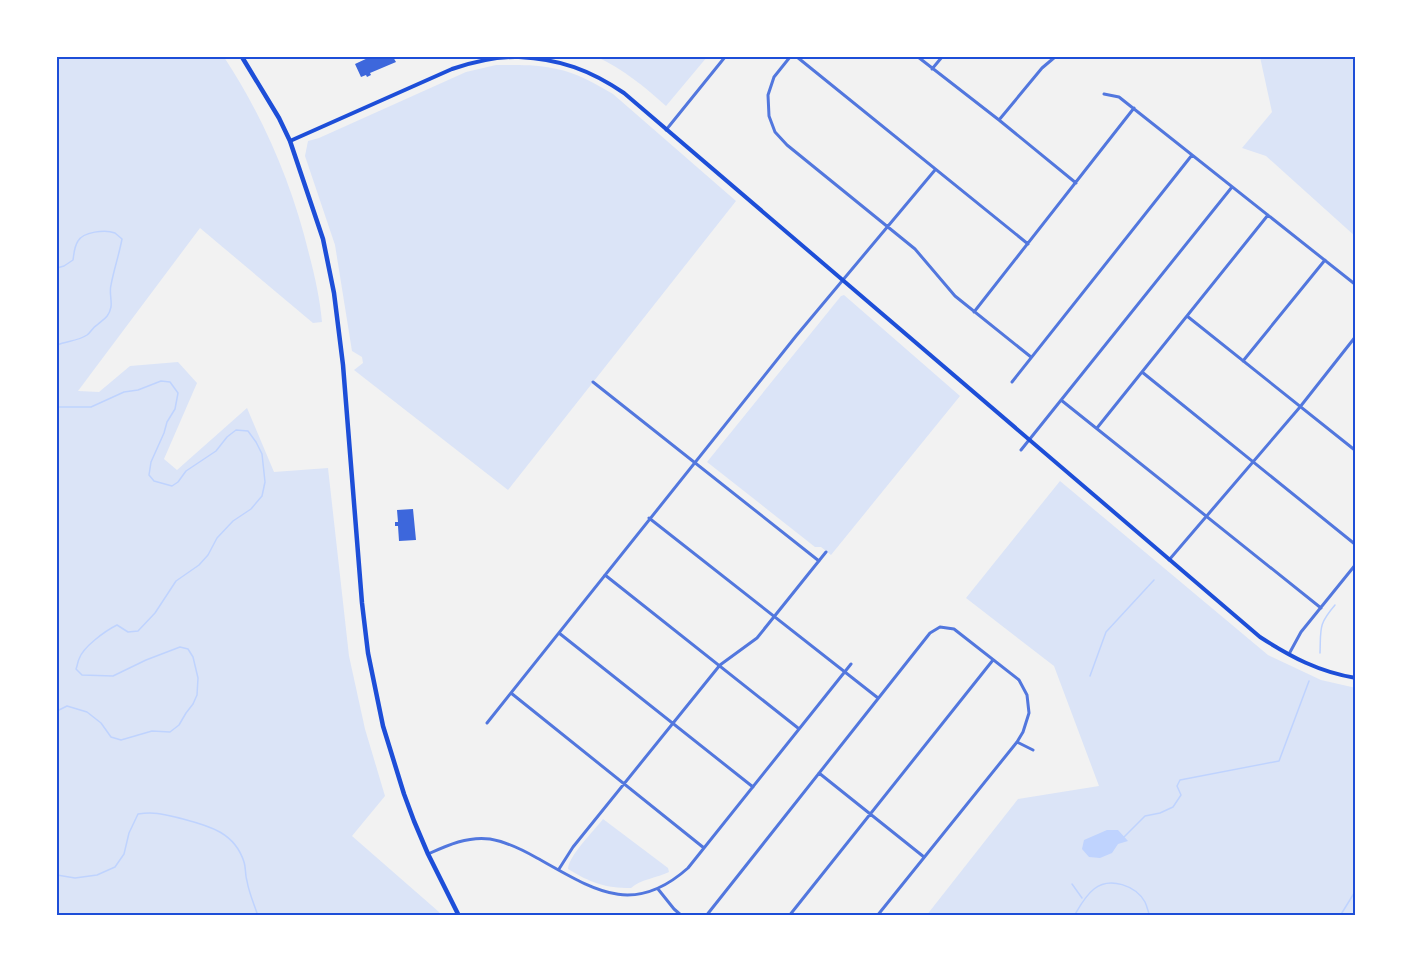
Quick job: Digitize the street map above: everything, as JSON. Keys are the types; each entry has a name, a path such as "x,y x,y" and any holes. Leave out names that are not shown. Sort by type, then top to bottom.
{"main road":[{"path":"242,57 279,118 290,141 322,239 334,293 343,365 359,573 368,653 383,726 404,794 428,854 459,916"},
{"path":"290,141 452,69 489,58 517,57 552,60 594,74 624,93 1260,638 1288,655 1321,669 1356,678"}],"street":[{"path":"666,130 725,57"},
{"path":"790,57 774,77 768,95 769,116 775,132 787,145 915,249 955,296 1031,357"},
{"path":"797,57 1028,244"},
{"path":"918,57 1076,183"},
{"path":"932,69 942,57"},
{"path":"999,120 1042,68 1055,57"},
{"path":"1104,94 1119,97 1134,108 1356,285"},
{"path":"974,312 1134,108"},
{"path":"1011,382 1192,155"},
{"path":"487,723 796,336 935,170"},
{"path":"1021,450 1232,187"},
{"path":"1097,428 1268,215"},
{"path":"1243,361 1325,260"},
{"path":"1187,316 1356,451"},
{"path":"1169,560 1300,407 1356,336"},
{"path":"1142,372 1356,545"},
{"path":"593,382 819,561"},
{"path":"1061,400 1321,608"},
{"path":"649,518 878,698"},
{"path":"559,869 573,847 720,665 757,638 826,552"},
{"path":"1288,655 1301,632 1356,564"},
{"path":"605,574 799,729"},
{"path":"706,916 930,633 940,627 954,629 1019,680 1027,695 1029,713 1017,742 877,916"},
{"path":"559,633 753,787"},
{"path":"789,916 993,660"},
{"path":"428,854 459,841 491,839 515,846 600,890 621,895 642,895 658,889 674,880 688,868 850,664"},
{"path":"511,693 704,848"},
{"path":"1017,742 1034,750"},
{"path":"819,773 924,857"},
{"path":"658,889 682,916"}],"shaded area":[{"path":"57,57 224,57 252,104 275,152 302,228 315,280 322,322 313,323 200,228 78,391 99,392 130,366 178,362 197,383 164,459 177,470 247,408 274,472 328,468 349,656 365,729 385,796 352,836 441,916 57,916"},
{"path":"597,57 707,57 666,106 633,79"},
{"path":"1260,57 1356,57 1356,237 1266,156 1242,148 1272,112"},
{"path":"496,65 549,67 572,73 600,86 613,94 736,201 508,490 354,370 363,363 362,357 352,351 335,245 305,156 308,141 466,72"},
{"path":"844,295 960,396 831,555 821,547 815,547 707,462"},
{"path":"1060,481 1268,655 1321,680 1356,688 1356,916 926,916 1018,799 1099,786 1054,666 966,598"},
{"path":"603,819 668,868 669,872 631,888 622,888 598,884 568,869 577,850"}],"water":[{"path":"1107,830 1118,830 1128,841 1118,844 1112,853 1100,858 1089,857 1082,849 1084,840"}],"building":[{"path":"370,57 393,57 396,62 370,73 371,75 367,77 366,75 361,77 355,64"},
{"path":"413,509 416,540 399,541 398,526 395,526 395,522 398,522 397,510"}],"waterway":[{"path":"57,268 73,260 77,243 84,235 106,231 115,233 122,239 110,288 111,307 108,316 80,339 57,345"},
{"path":"57,407 91,407 124,392 138,390 161,381 170,382 178,393 175,409 167,422 151,462 149,475 154,481 172,486 186,471 216,451 236,430 248,431 256,442 262,454 265,482 262,496 251,509 233,521 217,538 208,555 199,565 176,581 155,613 138,631 128,632 117,625 101,635 81,654 76,669 82,675 113,676 180,647 188,649 193,657 198,678 197,695 179,725 170,732 152,731 121,740 111,737 101,723 87,712 67,706 57,711"},
{"path":"1090,676 1106,632 1154,580"},
{"path":"1320,653 1322,627 1335,605"},
{"path":"1124,837 1145,816 1173,807 1181,795 1177,786 1180,780 1279,761 1309,681"},
{"path":"57,875 75,878 97,875 115,867 124,854 129,833 138,814 166,815 212,828 228,837 240,852 244,862 246,879 258,916"},
{"path":"1074,916 1085,898 1094,889 1107,883 1115,883 1135,891 1145,902 1150,916"},
{"path":"1072,884 1082,898"},
{"path":"1340,916 1356,890"}]}
